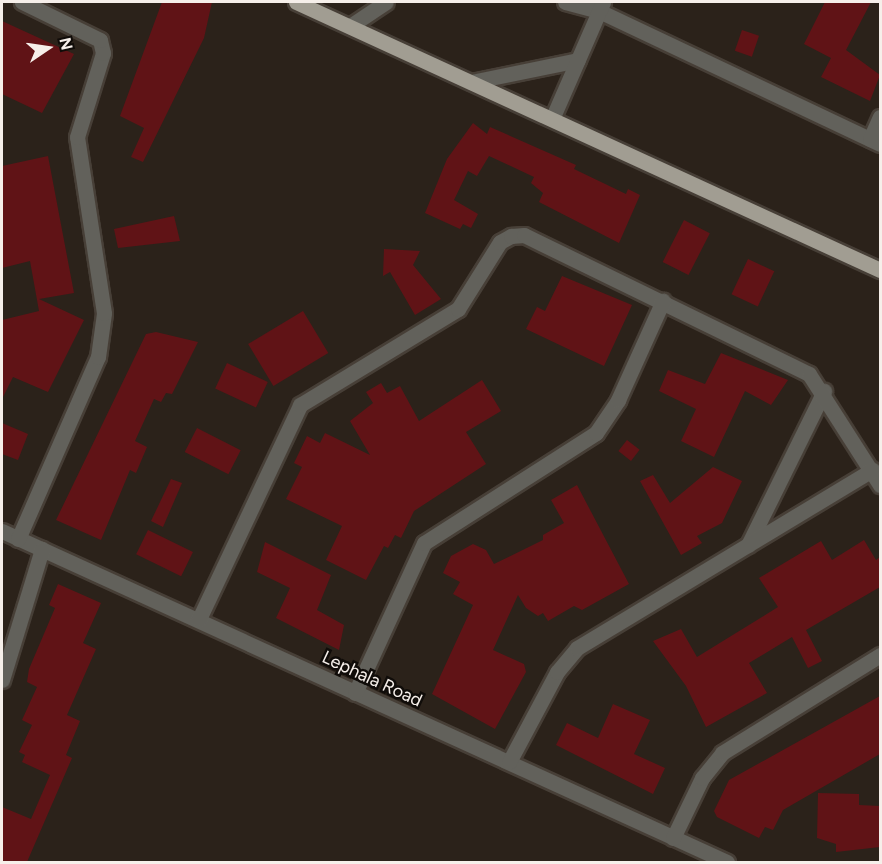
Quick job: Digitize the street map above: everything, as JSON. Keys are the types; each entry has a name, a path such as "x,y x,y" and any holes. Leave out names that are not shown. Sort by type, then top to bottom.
{"main road":[{"path":"296,2 880,270"}],"street":[{"path":"18,539 98,357 104,313 77,137 103,53 100,40 22,2"},
{"path":"350,26 386,2"},
{"path":"565,2 601,6 875,141 880,117"},
{"path":"552,119 601,6"},
{"path":"471,82 578,60"},
{"path":"199,619 300,405 458,309 500,242 524,235 663,300 809,374 825,391 880,485"},
{"path":"355,693 424,543 596,433 618,400 663,300"},
{"path":"748,545 825,391"},
{"path":"509,762 557,672 577,648 872,470"},
{"name":"Lephala Road","path":"2,531 727,862"},
{"path":"2,680 42,549"},
{"path":"673,838 702,778 722,753 880,655"}],"building":[{"path":"162,2 212,2 204,38 143,162 131,157 144,128 120,116"},
{"path":"825,2 871,2 846,50 880,75 870,101 821,77 831,58 804,44"},
{"path":"2,21 74,54 42,113 2,94"},
{"path":"742,30 759,36 752,57 735,51"},
{"path":"473,123 487,134 490,127 576,165 574,169 626,194 628,189 640,195 619,243 539,202 543,193 531,183 534,177 489,156 477,176 468,171 454,200 478,214 471,228 463,224 460,229 425,213 447,159"},
{"path":"48,156 74,293 39,299 84,320 48,392 13,377 2,399 2,320 39,311 30,261 2,268 2,166"},
{"path":"174,216 180,241 118,248 114,229"},
{"path":"684,220 710,233 689,275 663,262"},
{"path":"384,249 420,251 413,265 441,299 415,315 390,272 383,276"},
{"path":"748,259 774,271 758,307 732,294"},
{"path":"562,276 632,305 604,366 526,329 537,307 545,311"},
{"path":"303,311 328,353 273,386 248,344"},
{"path":"156,332 198,342 172,394 166,393 161,402 154,399 135,441 147,447 136,473 130,470 101,540 56,520 146,334"},
{"path":"721,353 788,380 771,405 745,391 714,457 681,441 696,409 659,391 668,370 705,384"},
{"path":"227,363 268,382 256,407 215,388"},
{"path":"482,380 501,411 466,432 486,464 414,511 401,538 395,535 388,548 384,546 366,580 326,560 342,526 286,499 302,467 294,463 307,436 320,443 325,433 370,455 350,421 373,403 366,392 381,383 387,393 400,386 419,421"},
{"path":"2,423 28,434 18,460 2,454"},
{"path":"197,428 241,450 228,474 185,452"},
{"path":"627,440 640,450 631,461 618,451"},
{"path":"713,467 742,481 722,523 697,536 702,543 681,555 640,481 653,475 670,503"},
{"path":"171,479 182,483 163,527 151,521"},
{"path":"577,485 629,584 582,610 574,606 548,621 543,613 538,616 526,608 518,595 493,650 524,664 526,672 495,729 432,694 473,605 453,594 460,582 443,573 451,556 473,544 486,550 494,564 543,540 543,535 564,523 551,500"},
{"path":"148,530 193,552 181,576 136,554"},
{"path":"864,540 876,560 880,557 880,587 806,630 822,661 808,668 792,637 749,663 767,693 706,727 686,686 653,641 681,629 697,657 778,607 759,578 821,541 832,560"},
{"path":"265,542 331,575 317,610 344,625 339,650 276,618 290,588 257,572"},
{"path":"58,584 101,603 83,643 96,649 67,715 80,721 66,755 72,758 27,862 2,862 2,807 31,819 50,775 22,762 25,755 19,752 32,725 22,720 37,687 27,682 29,669 55,608 49,605"},
{"path":"880,696 880,754 783,810 773,830 765,827 759,838 717,817 714,811 729,780"},
{"path":"613,704 650,720 634,754 665,768 653,794 556,745 567,723 598,738"},
{"path":"818,793 859,794 859,805 880,806 880,847 836,852 836,844 817,838"}]}
